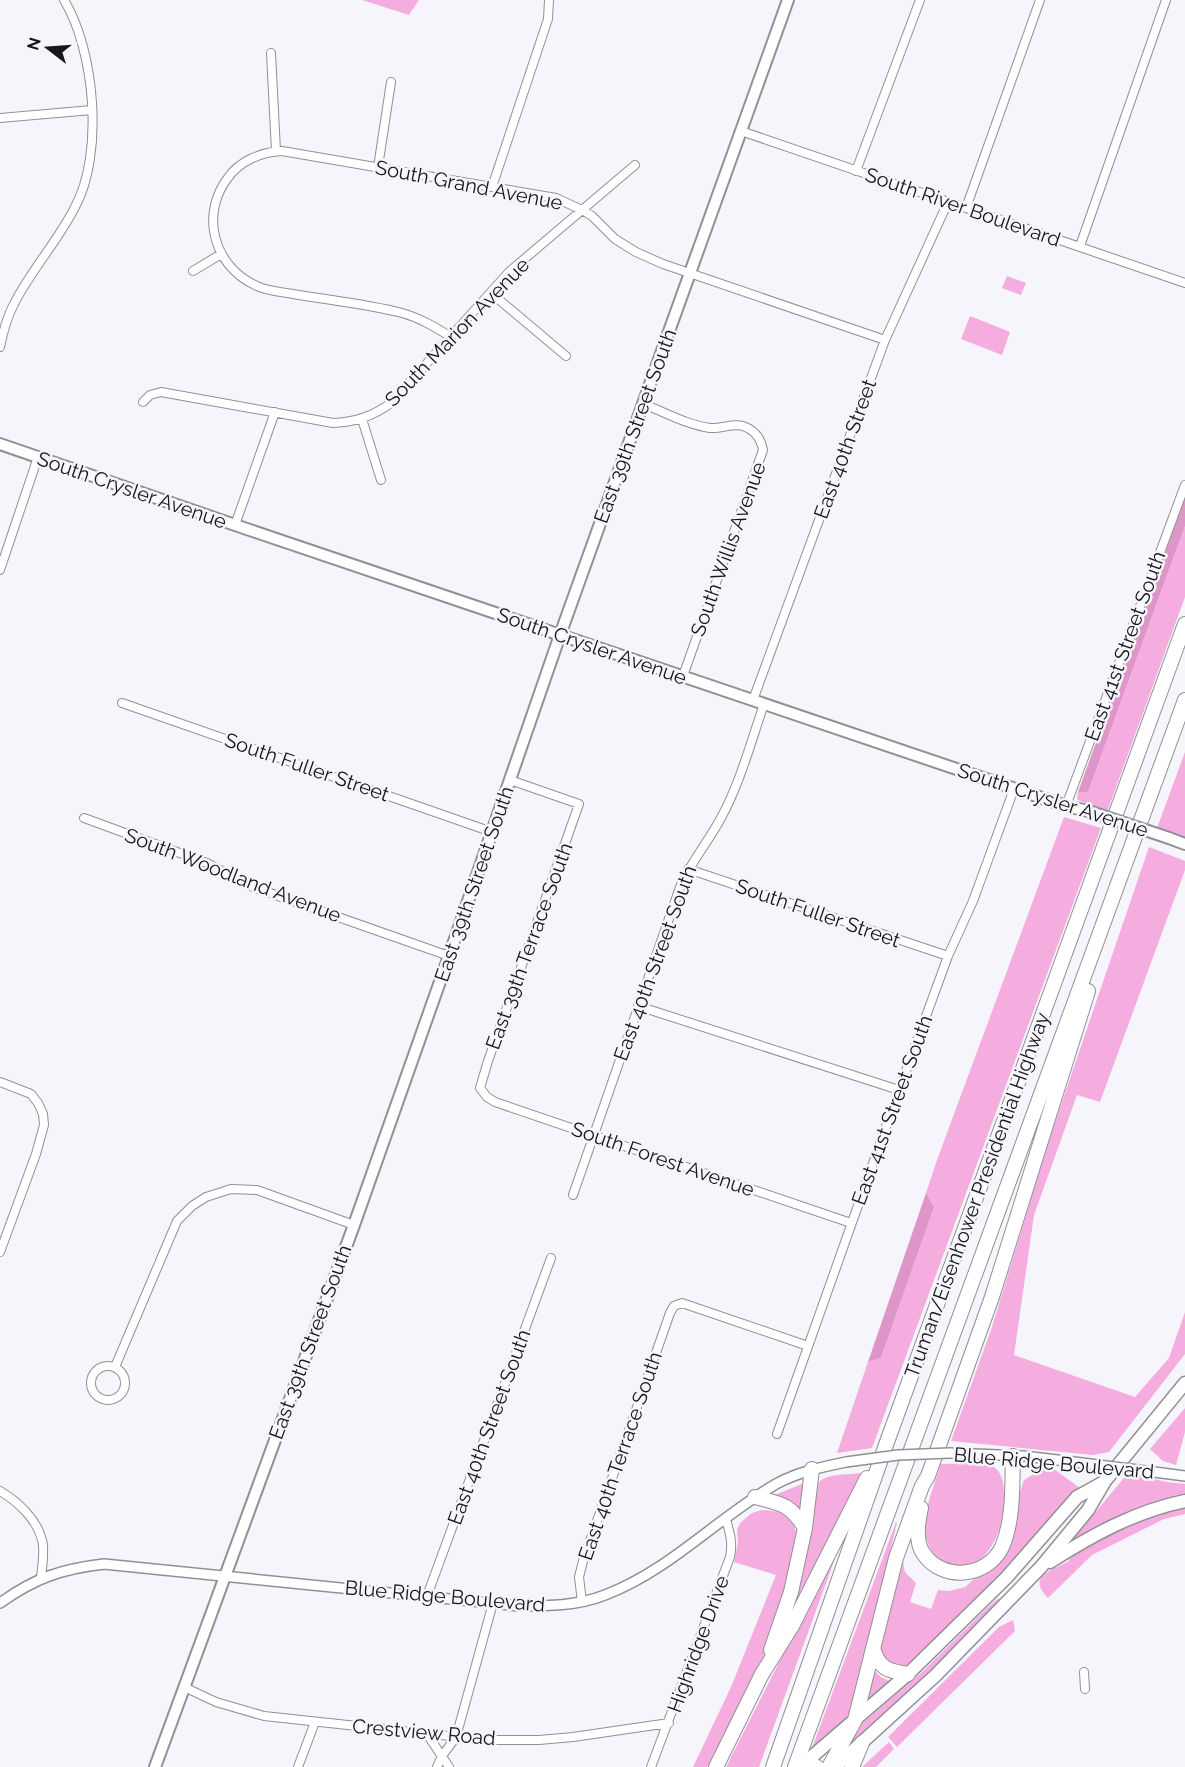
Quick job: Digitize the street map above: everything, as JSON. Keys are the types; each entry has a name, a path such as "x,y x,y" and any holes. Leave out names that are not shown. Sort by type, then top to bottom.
{"highway":[{"name":"Truman/Eisenhower Presidential Highway","path":"776,1761 886,1442 1185,624"},
{"name":"Truman/Eisenhower Presidential Highway","path":"805,1765 810,1726 1185,700"},
{"path":"1013,1456 1010,1515 1002,1546 994,1558 984,1567 963,1573 945,1571 931,1563 921,1551 918,1522 928,1476 992,1297 1082,1013 1124,870"},
{"path":"716,1767 762,1674 792,1626 886,1442"},
{"path":"762,1674 790,1592 805,1528 812,1469"},
{"path":"829,1767 855,1719 896,1558 922,1486 928,1476"},
{"path":"755,1497 788,1507 805,1528"},
{"path":"873,1647 877,1661 883,1667 908,1674"},
{"path":"852,1767 862,1743"}],"main road":[{"name":"East 39th Street South","path":"155,1767 354,1225 560,635 788,0"},
{"name":"South Crysler Avenue","path":"0,444 1066,807 1088,811 1185,844"},
{"path":"835,1767 936,1675 1041,1567 1088,1510 1105,1481 1185,1383"},
{"path":"805,1765 908,1674 1006,1578 1077,1497 1105,1481"},
{"path":"1041,1567 1100,1531 1185,1500"}],"street":[{"path":"0,347 5,325 23,286 74,210 84,190 91,158 92,110 88,73 80,37 64,0"},
{"path":"492,187 548,19 549,0"},
{"path":"856,171 920,0"},
{"path":"966,208 1040,0"},
{"path":"1080,246 1166,0"},
{"path":"271,53 276,151 260,154 244,163 230,175 221,187 215,204 213,222 215,241 221,254 237,274 259,288 403,313 426,322 451,337"},
{"path":"378,167 391,82"},
{"path":"0,118 92,110"},
{"name":"South River Boulevard","path":"741,131 1185,283"},
{"name":"South Grand Avenue","path":"276,151 556,198 584,210 615,239 636,252 663,264 885,340"},
{"name":"South Marion Avenue","path":"143,402 150,395 161,392 333,423 346,423 378,412 391,403 510,272 635,165"},
{"name":"East 40th Street","path":"753,700 885,340 948,202"},
{"path":"193,271 221,254"},
{"path":"491,293 567,356"},
{"name":"South Willis Avenue","path":"643,404 713,429 742,426 755,433 763,450 683,676"},
{"path":"235,525 275,411"},
{"path":"362,419 381,480"},
{"path":"0,570 38,457"},
{"name":"East 41st Street South","path":"1066,807 1185,485"},
{"name":"South Fuller Street","path":"122,702 492,832"},
{"name":"East 40th Street South","path":"573,1195 688,869 733,794 764,704"},
{"name":"East 39th Terrace South","path":"480,1088 579,804 510,780"},
{"name":"East 41st Street South","path":"777,1434 948,956 973,901 1014,789"},
{"name":"South Woodland Avenue","path":"84,818 207,863 250,886 449,956"},
{"name":"South Fuller Street","path":"688,869 948,956"},
{"path":"638,1006 899,1090"},
{"path":"0,1082 31,1094 43,1114 44,1125 36,1154 0,1252"},
{"name":"South Forest Avenue","path":"480,1088 487,1097 495,1102 851,1224"},
{"path":"115,1367 177,1221 192,1206 206,1197 231,1189 256,1190 354,1225"},
{"name":"East 40th Street South","path":"427,1596 551,1258"},
{"name":"East 40th Terrace South","path":"582,1602 579,1577 583,1561 674,1306 682,1303 808,1346"},
{"path":"102,1367 115,1367 124,1377 123,1390 114,1399 101,1398 92,1389 93,1376 102,1367"},
{"name":"Blue Ridge Boulevard","path":"0,1603 41,1578 74,1568 104,1564 519,1606 555,1606 603,1596 631,1584 726,1520 755,1497 778,1483 812,1469 898,1455 950,1453 1066,1461 1185,1476"},
{"path":"0,1491 22,1508 34,1523 43,1541 41,1578"},
{"name":"Highridge Drive","path":"651,1767 730,1557 732,1537 726,1520"},
{"path":"1006,1578 1018,1590"},
{"path":"437,1767 456,1737 493,1602"},
{"path":"1084,1689 1083,1672 1092,1679"},
{"name":"Crestview Road","path":"184,1687 216,1702 264,1716 487,1740 539,1740 573,1737 669,1723"},
{"path":"298,1767 315,1722"},
{"path":"427,1734 449,1767"}],"shaded area":[{"path":"362,0 419,0 409,15"},
{"path":"1007,276 1026,283 1021,295 1002,288"},
{"path":"970,316 1010,332 1002,355 961,339"},
{"path":"1185,498 1185,526 1088,792 1078,792"},
{"path":"1185,526 1185,597 1107,812 1077,799 1078,792 1088,792"},
{"path":"1185,752 1185,839 1157,828"},
{"path":"1064,817 1101,828 872,1448 837,1453 868,1362 881,1358 934,1207 926,1193 937,1160"},
{"path":"1149,847 1185,861 1185,870 1100,1102 1077,1095 1034,1215 1014,1355 1135,1397 1169,1358 1185,1312 1185,1354 1109,1452 1093,1455 951,1441 992,1327 1048,1143"},
{"path":"926,1193 934,1207 881,1358 868,1362"},
{"path":"1185,1408 1185,1432 1176,1465 1163,1461 1150,1449"},
{"path":"981,1463 994,1467 1002,1478 1004,1501 999,1530 993,1544 980,1559 964,1566 947,1564 934,1555 925,1531 928,1505 941,1464"},
{"path":"1044,1468 1054,1469 1080,1488 1010,1564 922,1652 904,1668 888,1665 880,1650 902,1557 905,1572 916,1583 910,1602 931,1609 938,1590 949,1591 965,1587 1000,1552 1024,1480"},
{"path":"861,1473 777,1645 819,1482 833,1476"},
{"path":"1128,1473 1185,1484 1185,1497 1069,1544"},
{"path":"804,1485 801,1515 772,1496"},
{"path":"1185,1504 1185,1514 1164,1519 1092,1555 1048,1598 1042,1590 1040,1579 1044,1575 1069,1561 1070,1556 1113,1529"},
{"path":"762,1510 784,1515 792,1522 796,1533 795,1549 781,1604 765,1653 730,1725 707,1767 693,1767 731,1687 776,1575 734,1562 738,1543 737,1530 740,1523 752,1513"},
{"path":"896,1522 851,1710 845,1720 812,1748"},
{"path":"835,1552 837,1553 759,1767 726,1767"},
{"path":"1003,1598 869,1734 836,1757 856,1729 922,1672 988,1607 997,1599"},
{"path":"1013,1620 1015,1631 897,1747 888,1737 999,1627"},
{"path":"871,1667 881,1677 892,1682 861,1708"},
{"path":"889,1742 894,1749 876,1767 862,1767"}]}
